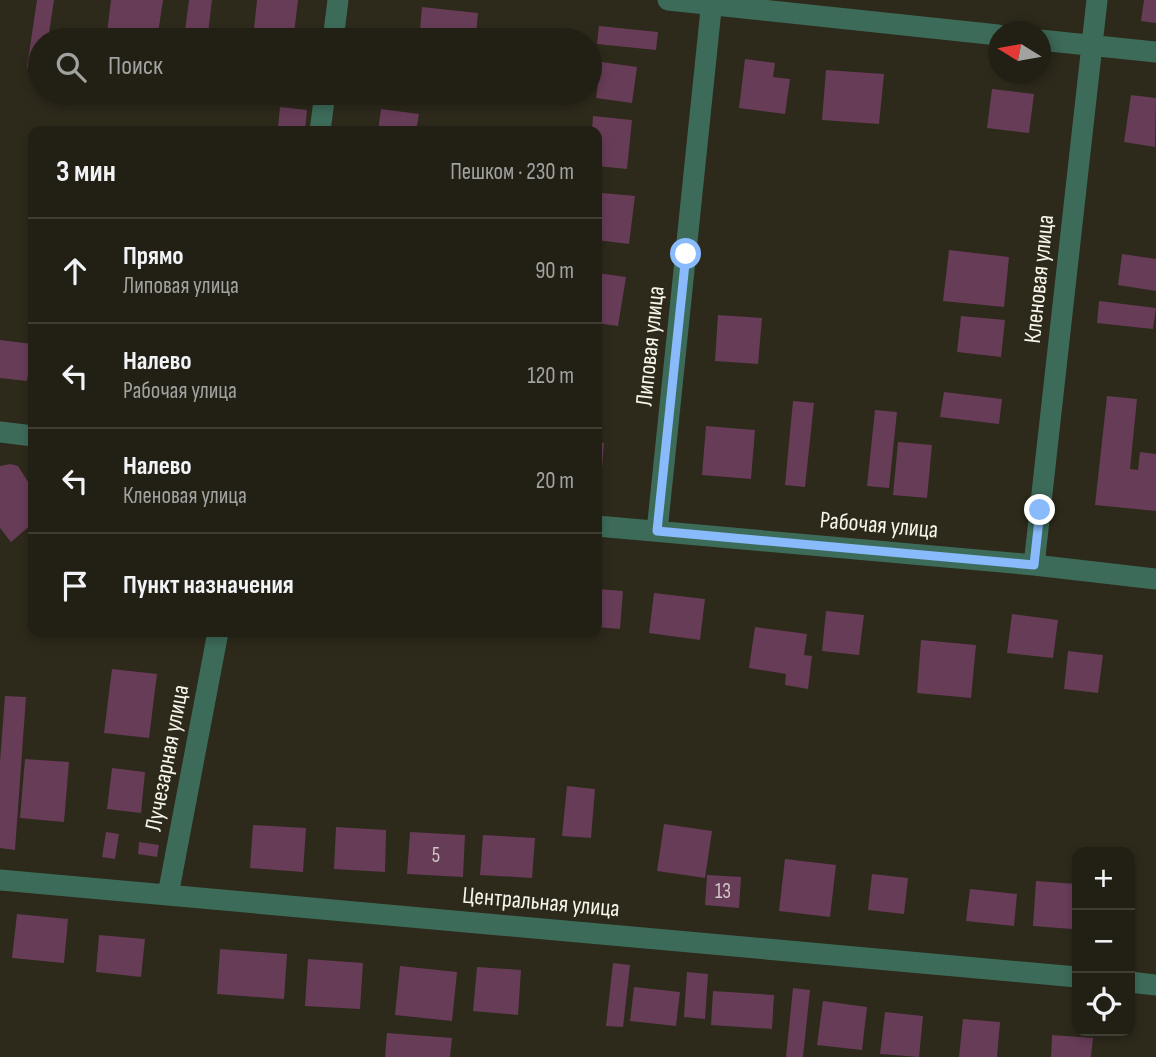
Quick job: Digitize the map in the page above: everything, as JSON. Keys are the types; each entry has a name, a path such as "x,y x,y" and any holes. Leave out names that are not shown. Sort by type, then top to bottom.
{"street":[{"path":"334,28 338,0"},
{"path":"668,0 712,2 988,34"},
{"name":"Кленовая улица","path":"1034,565 1097,0"},
{"name":"Липовая улица","path":"657,531 712,2"},
{"path":"1051,41 1156,52"},
{"path":"321,126 323,105"},
{"path":"0,432 28,435"},
{"name":"Рабочая улица","path":"602,526 1034,565 1156,579"},
{"name":"Лучезарная улица","path":"168,895 217,637"},
{"name":"Центральная улица","path":"0,880 1072,978"},
{"path":"1135,983 1156,985"}],"building":[{"path":"37,0 54,0 50,28 33,28"},
{"path":"111,0 163,0 159,28 108,28"},
{"path":"189,0 212,0 209,28 185,28"},
{"path":"257,0 298,0 295,28 254,28"},
{"path":"1144,0 1156,0 1156,23 1141,21"},
{"path":"422,7 478,13 477,28 420,28"},
{"path":"599,26 658,32 656,50 602,45 602,28"},
{"path":"745,59 775,63 773,77 790,79 785,114 739,108"},
{"path":"602,62 637,67 632,103 602,99"},
{"path":"826,70 884,74 879,124 822,120"},
{"path":"992,89 1034,94 1029,133 987,128"},
{"path":"1131,95 1156,98 1155,147 1124,142"},
{"path":"280,107 307,110 305,126 278,126"},
{"path":"381,109 419,114 417,126 379,126"},
{"path":"593,116 632,120 627,169 602,166 602,126 592,126"},
{"path":"602,193 635,196 629,244 602,241"},
{"path":"949,250 1009,257 1004,307 943,301"},
{"path":"1122,254 1156,259 1156,291 1118,285"},
{"path":"602,274 626,277 618,326 602,324"},
{"path":"1099,301 1156,308 1153,329 1097,323"},
{"path":"718,315 762,318 758,364 715,361"},
{"path":"961,316 1005,320 1001,357 957,352"},
{"path":"0,340 28,344 27,381 0,378"},
{"path":"944,392 1002,399 999,424 940,417"},
{"path":"1107,396 1137,399 1130,469 1138,470 1140,452 1156,454 1156,511 1095,505"},
{"path":"793,401 814,403 805,487 785,485"},
{"path":"875,410 897,412 889,488 867,486"},
{"path":"706,426 755,430 751,479 702,475"},
{"path":"898,442 932,445 927,498 893,495"},
{"path":"0,466 18,466 28,482 28,527 11,542 0,528"},
{"path":"602,589 623,591 620,629 602,627"},
{"path":"654,593 705,599 700,640 649,633"},
{"path":"826,611 864,615 859,655 822,651"},
{"path":"1012,614 1058,620 1053,658 1007,653"},
{"path":"755,627 807,634 804,655 812,656 808,689 785,685 786,674 749,668"},
{"path":"921,640 976,645 971,698 917,693"},
{"path":"1068,651 1103,655 1098,693 1064,689"},
{"path":"112,669 157,674 149,738 104,733"},
{"path":"5,696 26,697 15,850 0,848 0,762"},
{"path":"25,759 69,762 64,822 20,818"},
{"path":"112,768 145,772 141,813 107,809"},
{"path":"567,786 595,789 591,838 562,836"},
{"path":"664,824 712,831 705,878 657,871"},
{"path":"253,825 306,828 303,872 250,868"},
{"path":"336,827 386,830 385,872 334,869"},
{"path":"106,832 119,834 115,859 102,857"},
{"path":"410,832 465,835 463,877 407,874"},
{"path":"483,835 535,838 532,878 480,875"},
{"path":"139,842 159,845 157,857 138,854"},
{"path":"785,859 836,865 830,917 779,911"},
{"path":"872,874 908,878 904,914 868,910"},
{"path":"707,875 741,877 739,908 705,905"},
{"path":"1036,881 1072,884 1072,929 1033,926"},
{"path":"970,889 1017,894 1014,926 966,921"},
{"path":"17,914 68,919 64,963 12,958"},
{"path":"99,935 145,939 141,977 96,972"},
{"path":"220,949 287,954 284,999 217,994"},
{"path":"308,959 363,963 360,1009 305,1006"},
{"path":"613,963 630,965 623,1027 606,1026"},
{"path":"400,966 457,972 452,1021 395,1015"},
{"path":"477,967 521,970 518,1015 473,1011"},
{"path":"687,972 708,974 705,1019 684,1017"},
{"path":"634,987 680,992 676,1026 630,1021"},
{"path":"793,988 810,990 803,1057 786,1057"},
{"path":"713,991 774,995 772,1029 711,1025"},
{"path":"823,1001 867,1007 862,1050 817,1045"},
{"path":"885,1012 923,1016 919,1057 880,1054"},
{"path":"963,1019 1000,1022 997,1057 959,1057"},
{"path":"387,1033 452,1038 450,1057 385,1057"},
{"path":"1052,1035 1093,1038 1091,1057 1051,1057"}],"route":[{"path":"686,254 657,531 1034,565 1040,510"}]}
